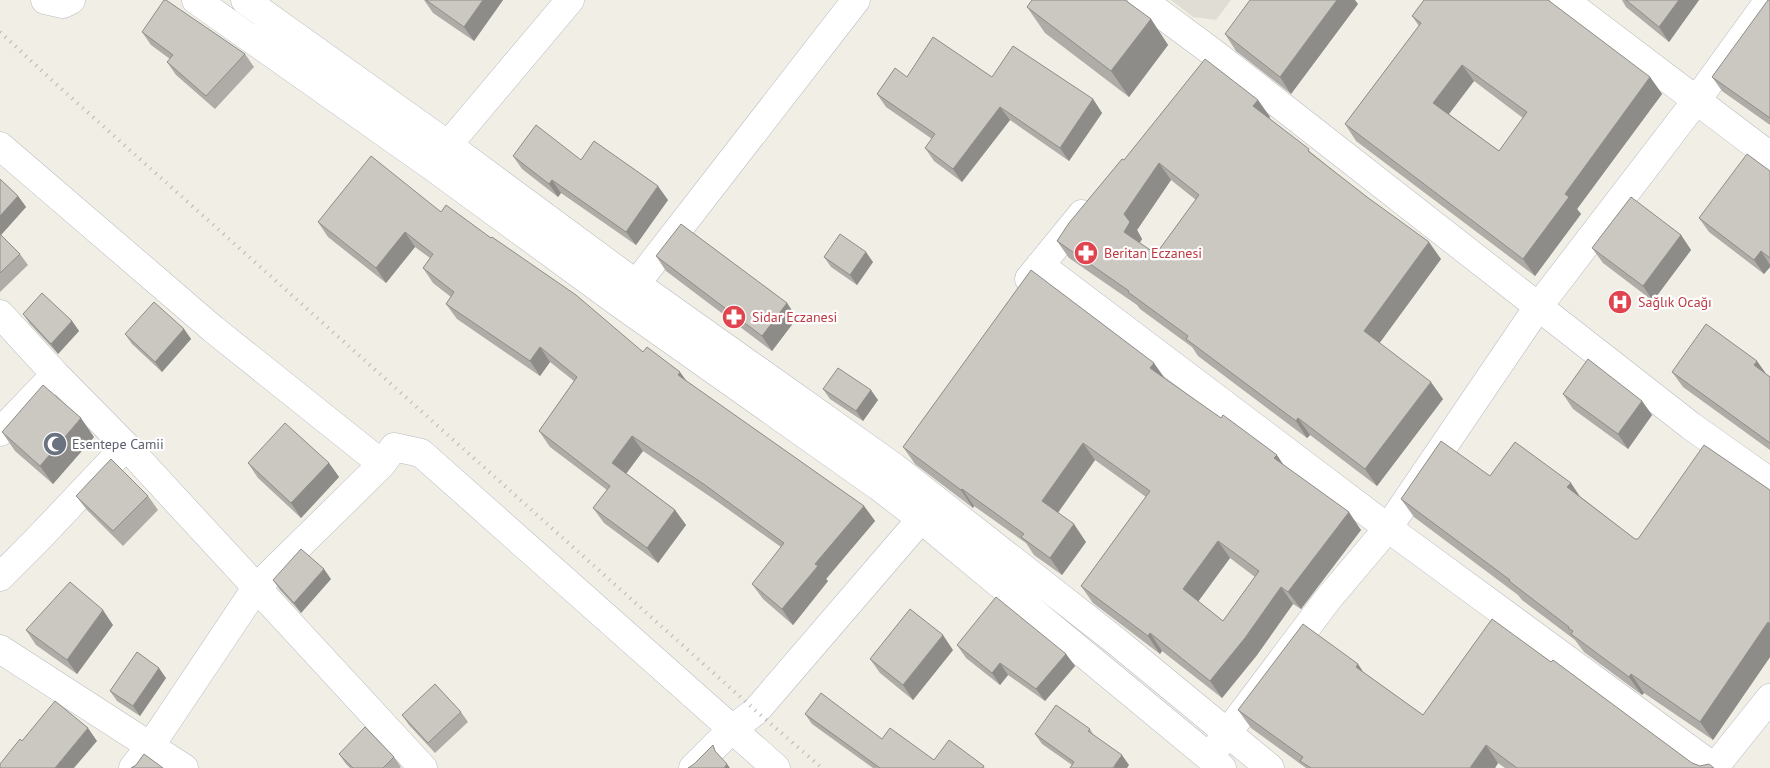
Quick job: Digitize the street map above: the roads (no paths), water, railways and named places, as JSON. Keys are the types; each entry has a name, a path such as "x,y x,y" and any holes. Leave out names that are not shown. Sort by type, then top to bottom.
{"street":[{"path":"45,0 63,4 71,0"},
{"path":"196,0 433,167 627,309 892,468 921,519 1215,763 1227,733 1328,599 1388,528 1538,307 1696,101 1769,0"},
{"path":"245,0 892,468 1116,641 1270,768"},
{"path":"636,284 856,0"},
{"path":"1142,0 1208,62 1538,307 1690,426 1770,482"},
{"path":"1564,0 1770,156"},
{"path":"433,167 448,145 563,2"},
{"path":"1208,62 1232,31"},
{"path":"0,146 213,329 382,464"},
{"path":"1016,297 1096,197"},
{"path":"1040,265 1388,528 1715,768 1770,698"},
{"path":"0,314 55,374 126,446 423,768"},
{"path":"0,432 55,374"},
{"path":"0,576 38,540 126,446"},
{"path":"133,768 151,745 256,588 382,464 394,447 421,453 776,768"},
{"path":"693,768 731,730 756,711 921,519"},
{"path":"0,649 184,768"}],"railway":[{"path":"0,32 756,711 822,768"}],"place":[{"name":"Beritan Eczanesi","path":"1086,253"},
{"name":"Sağlık Ocağı","path":"1620,302"},
{"name":"Sidar Eczanesi","path":"734,317"},
{"name":"Esentepe Camii","path":"55,444"}]}
